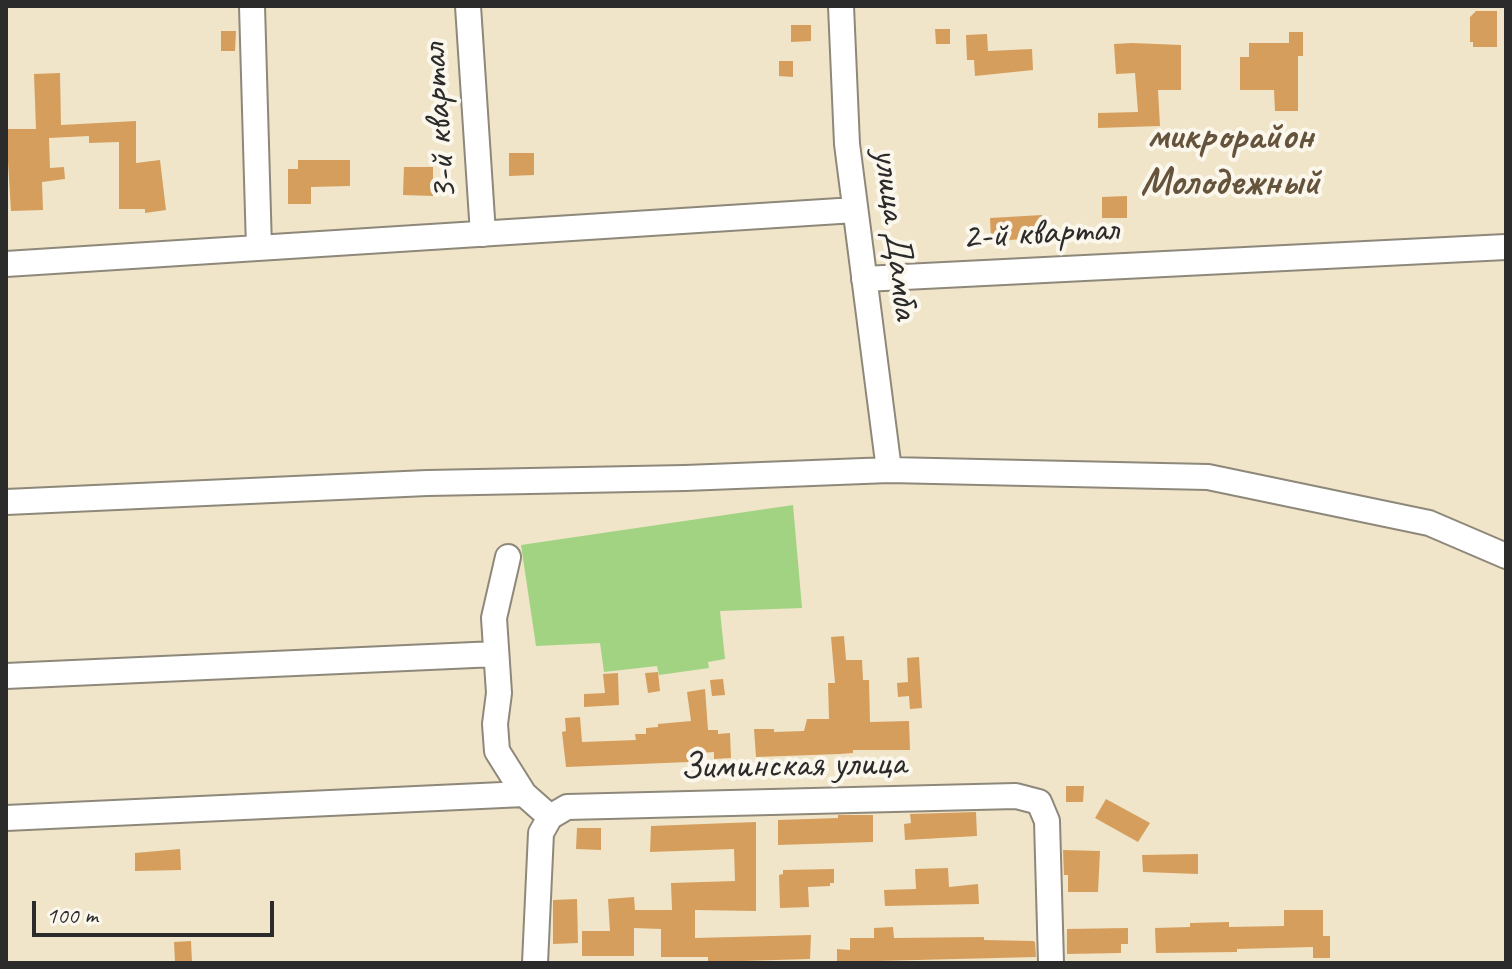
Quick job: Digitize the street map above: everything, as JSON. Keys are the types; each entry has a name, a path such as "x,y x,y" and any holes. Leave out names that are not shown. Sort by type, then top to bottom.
{"street":[{"path":"252,6 259,248"},
{"name":"3-й квартал","path":"468,6 483,234"},
{"name":"улица Дамба","path":"841,6 847,144 889,470"},
{"path":"6,264 855,210"},
{"name":"2-й квартал","path":"864,279 1506,247"},
{"path":"6,502 427,483 889,470 1208,477 1429,523 1506,556"},
{"path":"508,557 494,618 499,693 495,724 497,751 524,794 550,817 541,833 535,963"},
{"path":"6,676 496,654"},
{"path":"6,818 524,794"},
{"name":"Зиминская улица","path":"550,817 567,807 1016,796 1039,802 1047,821 1051,963"}],"green space":[{"path":"793,505 802,608 720,611 725,659 708,662 709,668 659,675 657,666 604,672 600,643 536,646 521,545"}],"building":[{"path":"1476,11 1497,11 1497,47 1473,47 1473,42 1470,42 1470,17"},
{"path":"791,25 811,25 811,41 791,42"},
{"path":"935,29 950,29 950,44 936,44"},
{"path":"221,31 236,31 235,51 221,51"},
{"path":"1289,32 1303,32 1303,56 1298,56 1298,111 1275,111 1274,90 1240,90 1240,57 1249,57 1249,43 1289,43"},
{"path":"987,34 988,51 1032,49 1033,70 975,76 974,60 967,60 966,35"},
{"path":"1114,44 1181,45 1181,90 1158,90 1160,126 1098,128 1098,113 1138,112 1135,73 1116,74"},
{"path":"779,61 793,61 793,77 779,76"},
{"path":"60,73 61,125 136,121 136,163 160,160 166,210 145,213 145,209 119,209 119,142 89,143 89,136 49,138 50,168 64,167 65,179 42,182 43,210 11,211 6,129 36,129 34,74"},
{"path":"509,153 534,153 534,175 509,176"},
{"path":"298,160 350,160 350,186 311,187 311,204 288,204 288,169 298,169"},
{"path":"404,167 433,167 433,196 403,195"},
{"path":"1127,196 1127,218 1102,218 1102,197"},
{"path":"1042,215 1043,238 991,241 990,218"},
{"path":"844,636 846,660 862,660 863,680 869,680 870,722 909,721 910,750 853,750 853,753 840,754 756,757 754,729 804,731 807,719 829,719 828,683 835,683 831,637"},
{"path":"919,657 922,708 910,709 909,696 898,697 897,683 908,682 907,658"},
{"path":"658,672 660,691 648,693 645,673"},
{"path":"618,673 619,705 584,707 584,694 605,693 603,674"},
{"path":"723,679 725,695 712,696 710,680"},
{"path":"705,689 708,730 718,730 718,734 730,733 731,758 714,759 714,752 688,754 689,762 566,767 562,732 566,731 565,718 580,717 582,742 636,740 635,734 646,734 646,728 691,721 687,692"},
{"path":"1066,786 1084,786 1083,802 1066,802"},
{"path":"1106,799 1150,823 1138,842 1095,818"},
{"path":"976,812 977,836 905,840 904,824 911,823 910,814"},
{"path":"838,815 873,815 873,842 778,845 778,820 838,818"},
{"path":"756,822 756,911 695,910 695,938 811,935 810,959 708,962 708,957 661,957 661,929 634,928 634,956 582,956 582,931 610,931 608,899 634,897 635,910 672,910 671,883 735,881 734,849 650,852 651,826"},
{"path":"577,828 601,828 601,850 576,849"},
{"path":"180,849 181,870 135,871 135,853"},
{"path":"1063,850 1100,851 1098,892 1068,892"},
{"path":"1198,854 1198,874 1143,872 1142,855"},
{"path":"948,868 949,887 978,884 979,904 885,906 884,890 916,889 915,869"},
{"path":"834,869 834,883 830,886 808,887 809,907 780,908 779,875 783,874 783,870"},
{"path":"577,899 578,943 553,944 553,900"},
{"path":"1284,910 1323,910 1323,936 1330,936 1330,958 1313,958 1313,947 1156,953 1155,928 1229,922 1229,927 1284,926"},
{"path":"893,927 894,938 984,937 984,940 1033,941 1036,957 837,962 837,949 850,950 850,938 874,938 874,928"},
{"path":"1128,928 1128,944 1121,944 1121,953 1067,954 1067,929"},
{"path":"191,941 192,963 175,963 174,942"}],"district":[{"name":"микрорайон Молодежный","path":"1230,161"}]}
